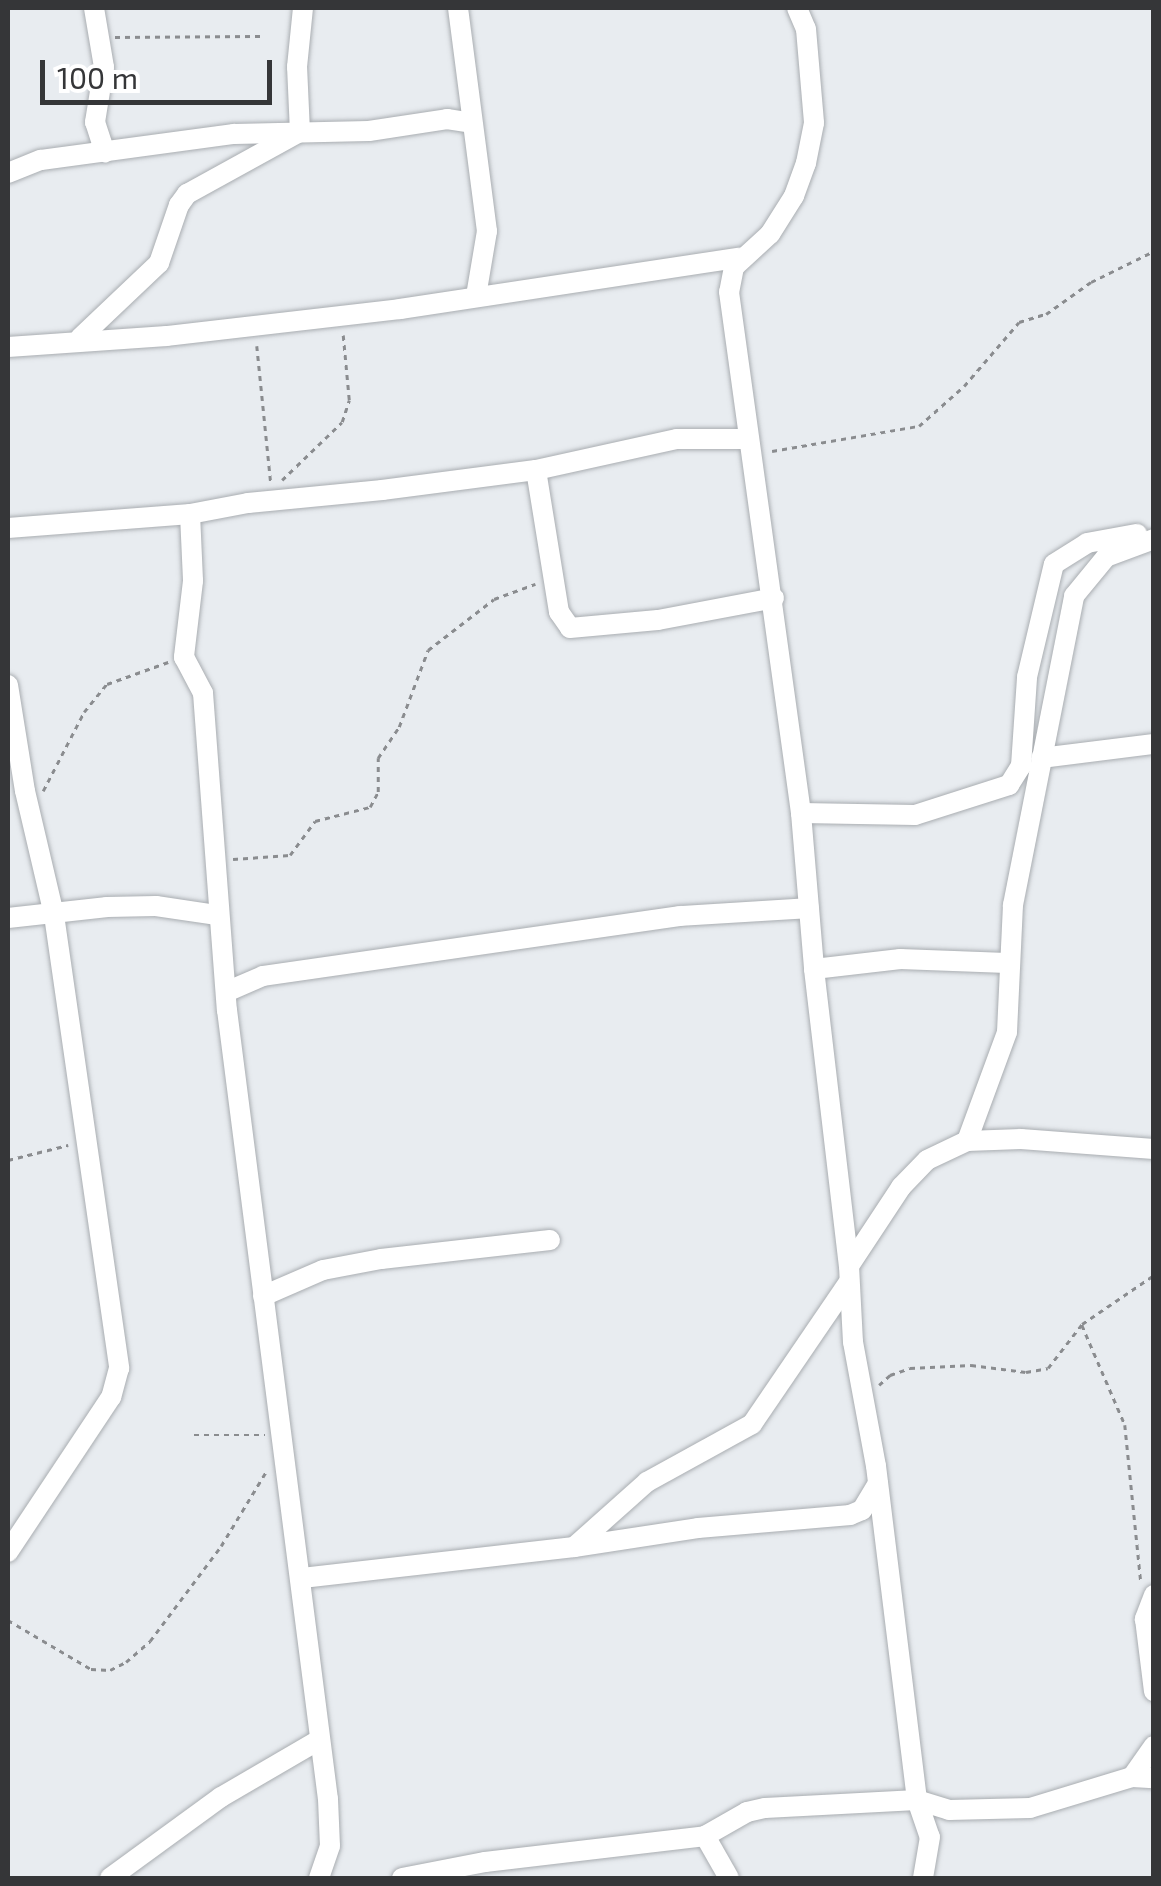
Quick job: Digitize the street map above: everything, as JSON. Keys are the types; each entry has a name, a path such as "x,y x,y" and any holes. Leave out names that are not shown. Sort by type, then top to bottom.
{"street":[{"path":"94,8 104,67 95,122 105,152"},
{"path":"300,132 297,67 302,8"},
{"path":"458,8 487,231 476,296"},
{"path":"8,347 80,338 167,336 704,266 740,258 770,234 794,196 806,164 814,123 806,28 797,8"},
{"path":"8,173 41,160 234,134 369,131 447,120 472,123"},
{"path":"80,338 159,263 179,204 187,194 300,132"},
{"path":"729,292 740,258"},
{"path":"704,266 722,278 729,292 762,553 774,598 801,813 814,969 863,1410 878,1483 916,1800 930,1837 923,1878"},
{"path":"8,528 190,514 536,470 677,439 750,448"},
{"path":"536,470 558,612 570,628 688,616 774,598"},
{"path":"190,514 192,580 184,657 203,693 217,916 330,1825 330,1846 322,1877"},
{"path":"801,813 916,815 1009,785 1016,776 1025,746 1027,676 1054,564 1087,543 1154,530"},
{"path":"967,1141 1006,1032 1006,964 1012,905 1074,596 1106,556 1154,539"},
{"path":"8,686 30,814 54,916 84,1142 118,1350 118,1382 86,1438 8,1551"},
{"path":"1041,758 1154,744"},
{"path":"8,918 140,906 217,916"},
{"path":"226,992 247,979 680,916 810,908"},
{"path":"814,969 900,959 1006,964"},
{"path":"223,961 247,979"},
{"path":"574,1548 647,1482 752,1424 901,1187 927,1160 967,1141 1021,1139 1154,1149"},
{"path":"263,1296 323,1270 381,1258 550,1240"},
{"path":"302,1578 574,1548 698,1528 850,1515 862,1510 878,1483"},
{"path":"1147,1590 1145,1619 1154,1691"},
{"path":"110,1878 222,1796 318,1740"},
{"path":"402,1878 485,1870 705,1836 747,1812 765,1808 916,1800 949,1810 1030,1808 1143,1778 1154,1746"},
{"path":"705,1836 729,1878"}],"path":[{"path":"99,38 264,36"},
{"path":"750,448 918,426 964,386 1019,322 1046,314 1091,282 1154,251"},
{"path":"256,325 272,488 336,432 349,407 341,314"},
{"path":"216,861 290,855 315,820 370,807 378,792 378,758 399,727 428,650 494,599 554,580"},
{"path":"30,814 84,712 106,684 170,661"},
{"path":"8,1160 84,1142"},
{"path":"863,1410 890,1375 910,1368 972,1365 1026,1372 1048,1368 1082,1324 1154,1275"},
{"path":"1082,1324 1125,1425 1147,1590"},
{"path":"194,1436 282,1434"},
{"path":"8,1620 92,1670 110,1670 126,1662 150,1640 222,1546 268,1469"}]}
